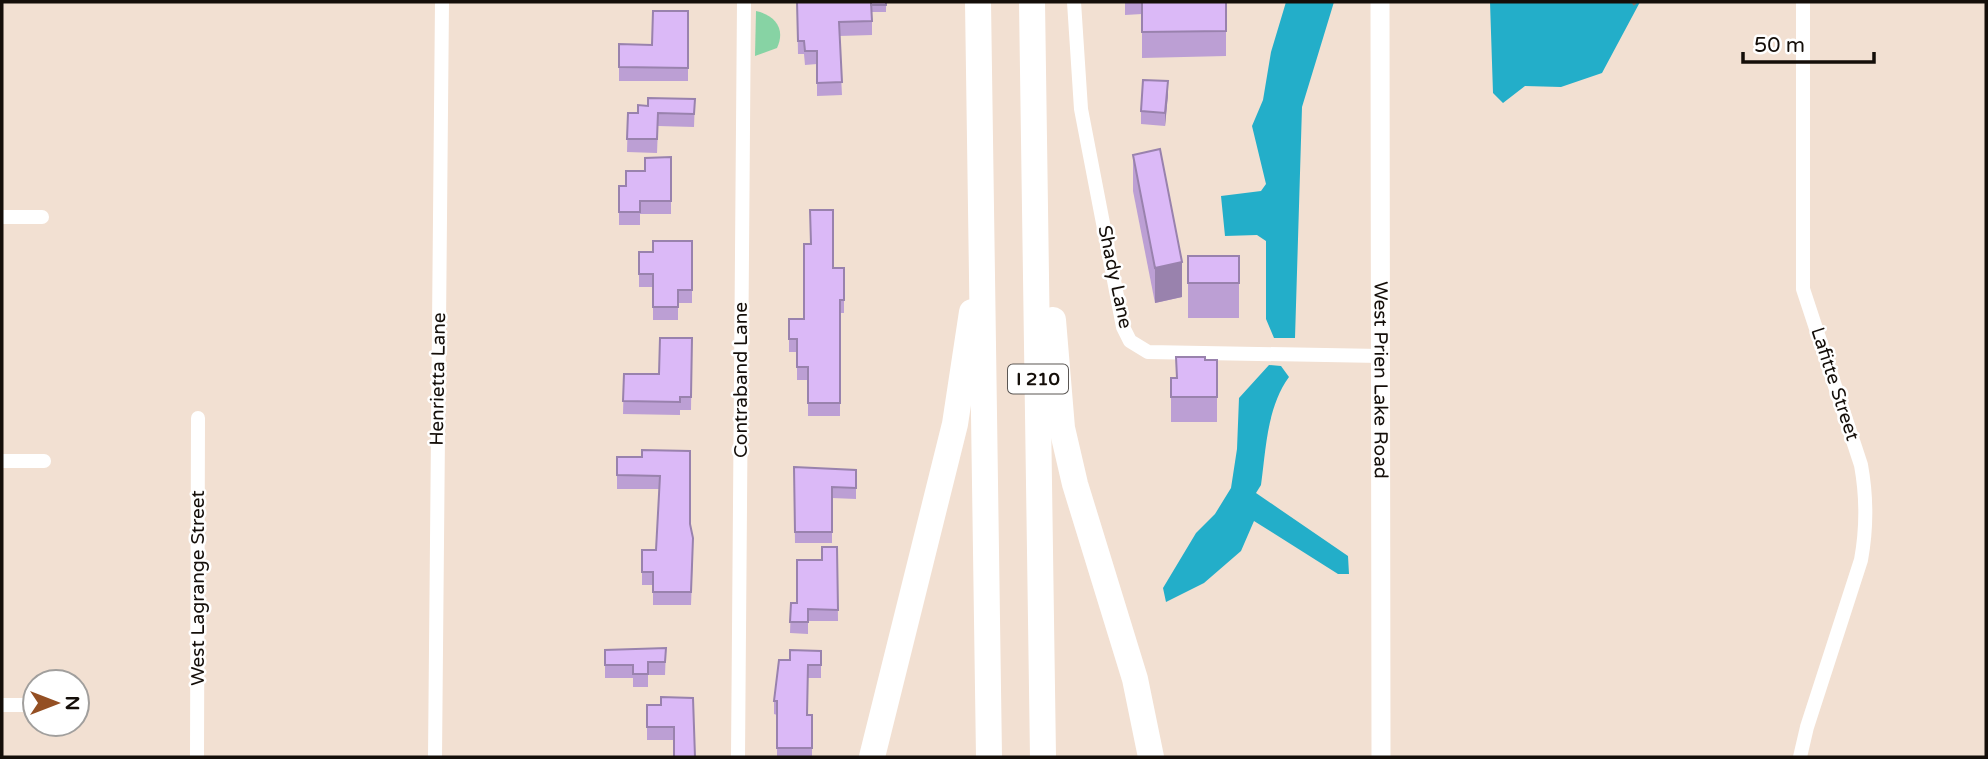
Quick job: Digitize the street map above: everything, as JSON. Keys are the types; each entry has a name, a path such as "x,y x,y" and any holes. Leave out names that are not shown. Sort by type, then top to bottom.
{"highway":[{"name":"I 210","path":"978,2 989,757"},
{"name":"I 210","path":"1032,2 1043,757"},
{"path":"1034,147 1062,428 1075,484 1135,679 1151,757"},
{"path":"872,757 955,424 971,320 982,213"}],"street":[{"name":"Henrietta Lane","path":"435,757 442,2"},
{"name":"Contraband Lane","path":"738,757 744,2"},
{"name":"Shady Lane","path":"1074,2 1081,109 1123,327 1130,341 1148,352 1381,356"},
{"name":"West Prien Lake Road","path":"1380,2 1381,757"},
{"name":"Lafitte Street","path":"1800,757 1807,727 1861,560 1866,531 1866,494 1861,465 1803,289 1803,2"},
{"path":"2,217 42,217"},
{"name":"West Lagrange Street","path":"197,757 198,418"},
{"path":"2,461 44,461"},
{"path":"2,705 21,705"}],"path":[{"path":"1633,2 1637,7"}],"green space":[{"path":"756,11 773,19 780,35 777,48 755,56"}],"water":[{"path":"1286,2 1334,2 1302,107 1295,338 1274,338 1266,319 1266,241 1257,235 1225,236 1221,196 1261,191 1266,184 1252,126 1263,100 1271,52"},
{"path":"1490,2 1640,2 1602,73 1561,87 1525,86 1503,103 1493,93"},
{"path":"1269,365 1281,366 1289,377 1272,415 1261,485 1256,493 1348,556 1349,574 1338,574 1254,521 1241,551 1204,583 1166,602 1163,588 1196,533 1215,514 1231,488 1237,449 1239,398"}],"building":[{"path":"797,2 871,2 872,21 839,22 842,82 817,83 817,51 805,51 804,41 798,41"},
{"path":"871,2 886,2 886,5 871,5"},
{"path":"1142,2 1226,2 1226,31 1142,32"},
{"path":"653,11 688,11 688,68 619,67 619,44 652,45"},
{"path":"1143,80 1168,81 1165,113 1141,111"},
{"path":"648,98 695,99 694,114 658,113 657,139 627,139 628,113 638,113 638,105 648,106"},
{"path":"1160,149 1182,262 1155,268 1133,155"},
{"path":"671,157 671,201 640,201 640,212 619,212 619,186 626,186 626,171 645,171 645,158"},
{"path":"810,210 833,210 833,268 844,268 844,300 840,300 840,403 808,403 808,367 797,367 797,339 789,339 789,319 804,319 804,244 811,244"},
{"path":"653,241 692,241 692,290 678,290 678,307 653,307 653,274 639,274 639,252 653,252"},
{"path":"1188,256 1239,256 1239,283 1188,283"},
{"path":"660,338 692,338 691,397 680,397 680,402 623,401 624,374 659,374"},
{"path":"1176,357 1205,357 1205,360 1217,360 1217,397 1171,397 1171,378 1177,378"},
{"path":"642,450 690,451 690,524 693,538 691,592 653,592 653,572 642,572 642,550 656,550 660,476 617,475 617,457 642,457"},
{"path":"794,467 856,470 856,488 832,487 832,532 795,532"},
{"path":"822,547 837,547 838,610 808,609 808,622 790,622 791,603 797,603 797,560 822,560"},
{"path":"666,648 665,662 648,662 648,674 633,674 633,665 605,665 605,650"},
{"path":"790,650 821,651 821,665 808,665 807,715 812,715 812,748 777,748 777,701 774,701 779,660 790,660"},
{"path":"661,697 693,698 695,757 674,757 674,727 647,727 647,705 661,705"}]}
